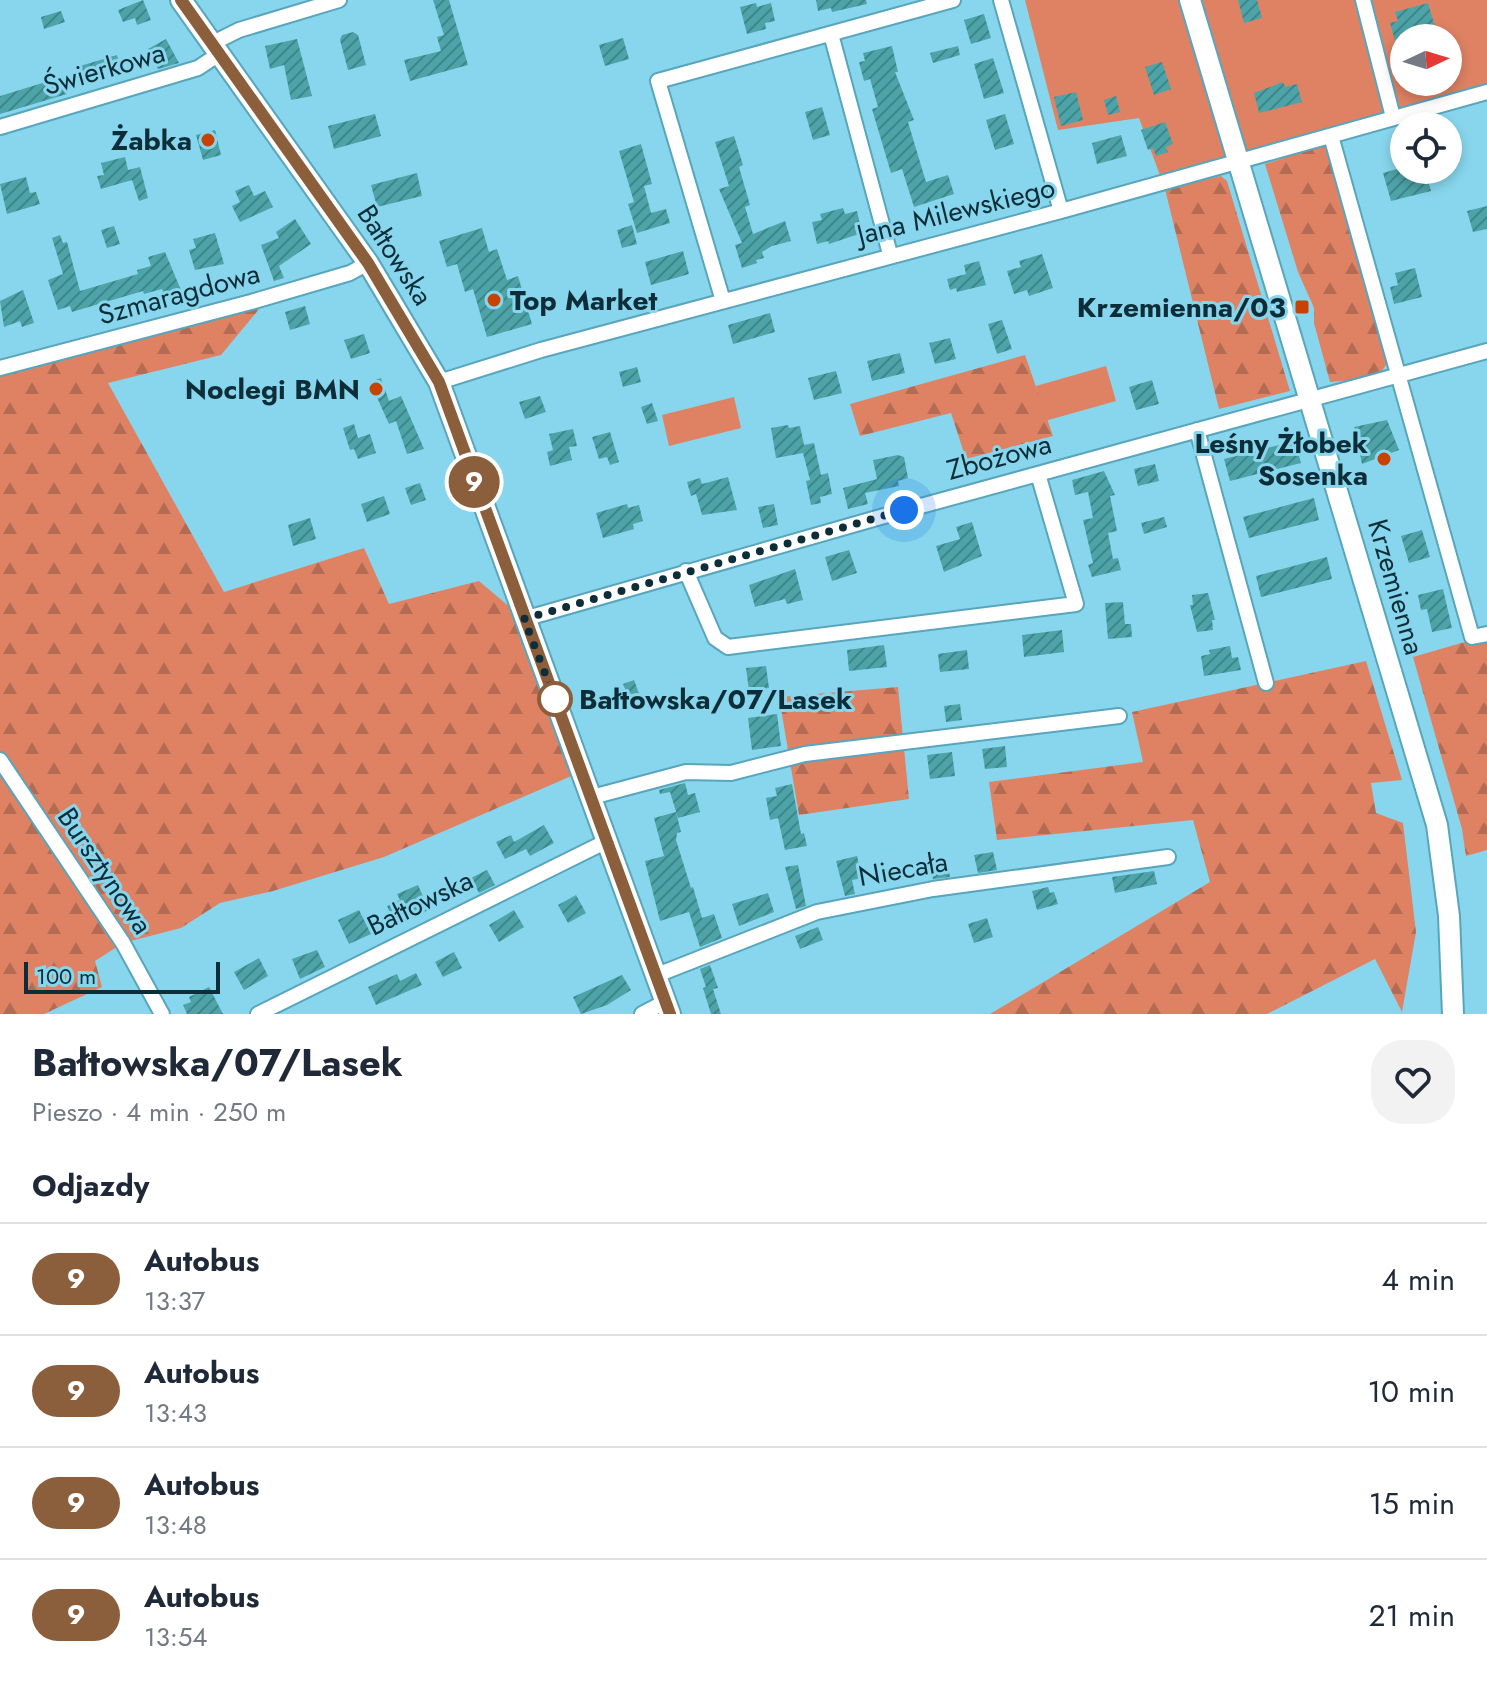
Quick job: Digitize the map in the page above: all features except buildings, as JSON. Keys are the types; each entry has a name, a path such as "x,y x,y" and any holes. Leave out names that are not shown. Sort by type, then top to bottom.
{"main road":[{"name":"Bałtowska","path":"181,0 368,263 439,382 668,1008"},
{"name":"Krzemienna","path":"1190,0 1437,825 1449,916 1453,1014"}],"street":[{"name":"Świerkowa","path":"0,127 198,68 239,30 339,0"},
{"path":"723,301 658,81 953,0"},
{"path":"1001,0 1061,211"},
{"path":"1363,0 1392,112"},
{"path":"831,34 890,254"},
{"name":"Jana Milewskiego","path":"1412,112 1487,92"},
{"name":"Jana Milewskiego","path":"439,382 478,368 890,254 1061,211 1390,118"},
{"path":"1331,136 1397,376 1479,636"},
{"name":"Szmaragdowa","path":"0,368 251,302 350,273 368,263"},
{"name":"Zbożowa","path":"524,619 686,571 1487,351"},
{"path":"1197,430 1266,683"},
{"path":"686,571 715,638 728,647 1076,604 1038,474"},
{"path":"592,797 686,772 731,773 805,754 1119,716"},
{"name":"Bursztynowa","path":"0,760 123,943 162,1014"},
{"name":"Bałtowska","path":"258,1014 607,841"},
{"name":"Niecała","path":"657,975 817,912 933,889 1168,857"},
{"path":"642,1014 668,1008"}],"green space":[{"path":"1025,0 1487,0 1487,101 1447,112 1390,112 1390,128 1165,189 1139,118 1058,130"},
{"path":"1330,143 1387,364 1376,378 1330,382 1314,323 1314,308 1298,272 1265,164"},
{"path":"1221,176 1227,181 1290,391 1219,409 1165,189"},
{"path":"269,297 221,355 108,383 224,592 364,548 389,604 479,581 524,619 583,771 384,857 273,891 220,903 181,928 123,943 95,961 102,987 44,1014 0,1014 0,368"},
{"path":"1025,355 1053,436 966,459 951,413 860,436 850,404"},
{"path":"1106,366 1116,401 1045,421 1036,386"},
{"path":"734,397 741,428 669,446 662,415"},
{"path":"1468,641 1469,645 1487,641 1487,850 1466,856 1462,829 1413,657"},
{"path":"1366,661 1402,780 1371,783 1376,813 1403,823 1416,932 1402,1012 1375,959 1267,1014 990,1014 1210,882 1193,820 997,840 989,782 1143,762 1132,712"},
{"path":"898,687 909,799 799,815 779,697"}],"bus line":[{"name":"9","path":"181,0 368,263 439,382 670,1014"}],"place":[{"name":"Żabka","path":"208,140"},
{"name":"Top Market","path":"494,300"},
{"name":"Krzemienna/03","path":"1302,307"},
{"name":"Noclegi BMN","path":"376,389"},
{"name":"Leśny Żłobek Sosenka","path":"1384,459"},
{"name":"Bałtowska/07/Lasek","path":"555,699"}],"route":[{"path":"555,699 524,619 904,510"}]}
